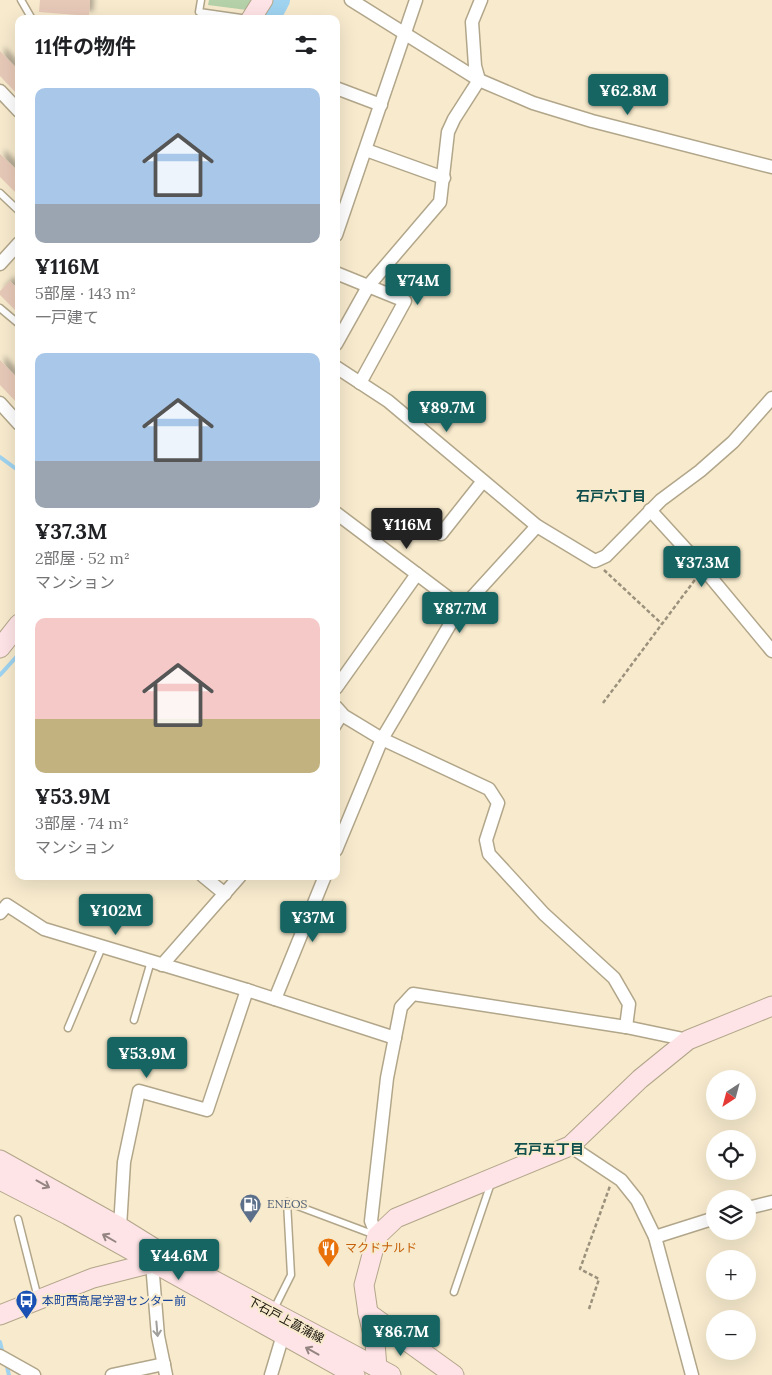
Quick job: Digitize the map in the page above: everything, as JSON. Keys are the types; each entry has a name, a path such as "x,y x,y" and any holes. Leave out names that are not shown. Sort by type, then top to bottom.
{"street":[{"path":"253,15 263,0"},
{"path":"351,0 479,80 533,103 575,116 772,167"},
{"path":"340,224 416,0"},
{"path":"340,337 368,285 440,202 448,132 454,119 479,80 475,66 472,22 481,0"},
{"path":"340,90 381,105"},
{"path":"0,92 15,108"},
{"path":"366,150 444,178"},
{"path":"0,264 15,247"},
{"path":"340,274 405,301 360,383"},
{"path":"340,370 388,401 537,526 595,561 606,556 650,510 733,442 772,398"},
{"path":"0,403 15,420"},
{"path":"441,534 483,481"},
{"path":"650,510 703,568 772,651"},
{"path":"340,516 462,608"},
{"path":"340,839 382,739 455,616 537,526"},
{"path":"340,682 417,574"},
{"path":"0,648 15,629"},
{"path":"340,711 382,739 489,789 498,803 486,840 489,854 544,914 614,978 629,1004 626,1027"},
{"path":"208,880 225,894"},
{"path":"157,963 237,880"},
{"path":"275,999 323,880"},
{"path":"0,913 7,905 44,929 247,990 395,1038"},
{"path":"120,1227 124,1162 139,1091 207,1110 247,990"},
{"path":"377,1236 371,1221 387,1078 401,1008 413,994 626,1027 688,1040"},
{"path":"381,1372 364,1285 377,1236 396,1218 570,1146 640,1079 688,1040 772,1006"},
{"path":"570,1146 621,1180 637,1200 656,1237 692,1375"},
{"name":"下石戸上菖蒲線","path":"0,1160 120,1227 157,1250 381,1372"},
{"name":"下石戸上菖蒲線","path":"0,1180 68,1215 355,1375"},
{"path":"756,1206 772,1202"},
{"path":"656,1237 706,1221"},
{"path":"0,1315 93,1278 152,1263 158,1336 165,1369 112,1375"},
{"path":"368,1312 454,1375"},
{"path":"270,1375 283,1336"},
{"path":"0,1356 34,1375"}],"lane":[{"path":"21,0 30,15"},
{"path":"200,0 199,12 221,15"},
{"path":"0,193 15,208"},
{"path":"0,308 15,321"},
{"path":"68,1028 102,946"},
{"path":"134,1020 157,963"},
{"path":"454,1292 494,1177"},
{"path":"272,1312 290,1275 287,1202 377,1236"},
{"path":"18,1219 39,1300"}],"path":[{"path":"595,561 662,624"},
{"path":"603,703 703,568"},
{"path":"589,1309 599,1279 580,1269 614,1175"}],"green space":[{"path":"209,0 254,0 247,10 208,5"}],"building":[{"path":"40,0 90,0 89,15 39,12"},
{"path":"0,51 15,67 15,92 0,76"},
{"path":"0,154 15,168 15,192 0,177"},
{"path":"10,281 15,286 15,310 0,295 0,291"},
{"path":"0,360 15,376 15,401 0,385"}],"waterway":[{"path":"271,15 279,0"},
{"path":"0,457 15,468"},
{"path":"0,675 15,658"},
{"path":"0,1342 3,1354"},
{"path":"6,1363 9,1375"}],"place":[{"name":"ENEOS","path":"251,1223"},
{"name":"マクドナルド","path":"329,1267"},
{"name":"本町西高尾学習センター前","path":"26,1320"}],"district":[{"name":"石戸六丁目","path":"611,496"},
{"name":"石戸五丁目","path":"549,1149"}]}
